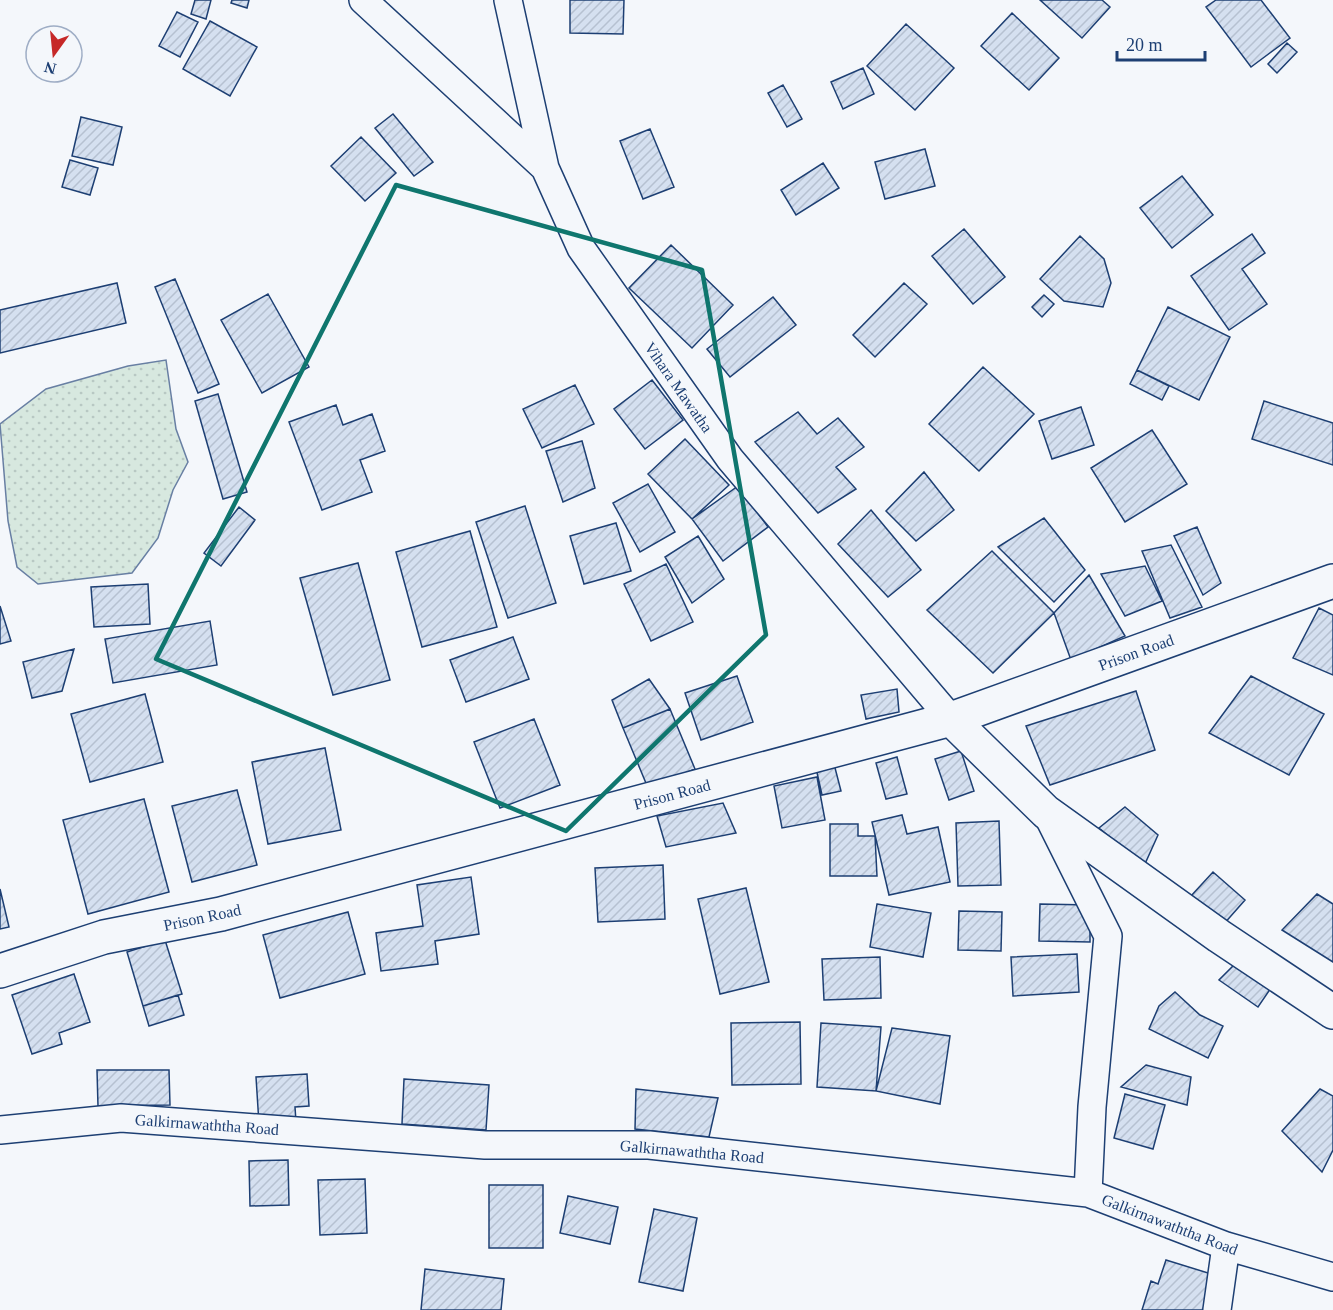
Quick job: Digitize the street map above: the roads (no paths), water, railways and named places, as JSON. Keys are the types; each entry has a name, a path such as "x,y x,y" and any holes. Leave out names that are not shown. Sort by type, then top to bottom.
{"street":[{"path":"363,0 545,168"},
{"name":"Vihara Mawatha","path":"508,0 545,168 581,249 730,459 951,719"},
{"name":"Prison Road","path":"0,971 104,937 221,915 951,719 1333,581"},
{"path":"951,719 1046,812 1219,936 1333,1012"},
{"path":"1046,812 1108,936 1092,1107 1088,1193"},
{"name":"Galkirnawaththa Road","path":"0,1130 121,1118 485,1145 649,1145 1088,1193 1226,1246 1333,1277"},
{"path":"1218,1310 1226,1246"}]}
